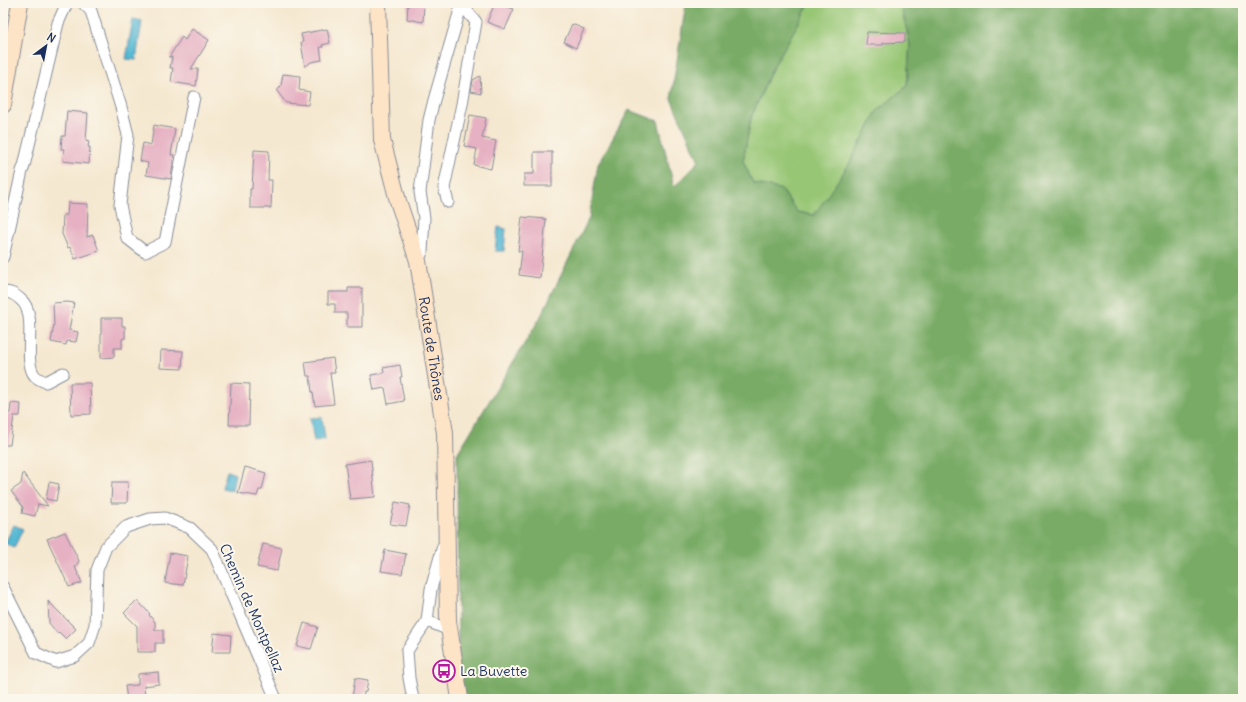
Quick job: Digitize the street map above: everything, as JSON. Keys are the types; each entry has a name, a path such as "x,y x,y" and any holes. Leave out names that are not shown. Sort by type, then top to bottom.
{"main road":[{"path":"3,105 20,3"},
{"name":"Route de Thônes","path":"378,3 382,140 398,201 418,261 445,433 448,621 460,699"}],"street":[{"path":"3,257 58,23 67,3"},
{"path":"83,3 91,11 121,107 128,135 120,205 127,238 145,252 165,242 194,96"},
{"path":"418,261 422,252 424,218 420,192 429,120 462,4"},
{"path":"448,202 444,188 462,104 476,22 462,4"},
{"path":"3,292 12,292 24,302 29,319 31,369 36,378 46,382 63,372"},
{"name":"Chemin de Montpellaz","path":"3,587 36,653 56,662 75,656 89,642 95,625 97,570 106,547 126,528 150,519 166,518 190,528 212,549 276,699"},
{"path":"413,699 409,678 407,651 427,621 431,590 447,534"},
{"path":"427,621 449,630"}],"green space":[{"path":"686,3 810,3 772,69 751,118 743,161 753,183 782,190 797,212 814,215 848,166 877,111 907,86 910,43 902,11 907,3 1243,3 1243,699 457,699 457,454 540,318 589,218 598,164 629,110 658,121 674,187 699,161 671,99"},
{"path":"810,3 907,3 902,11 910,43 907,86 877,111 848,166 815,215 797,212 782,190 753,183 743,161 751,118 772,69"}],"water":[{"path":"133,19 142,21 136,60 126,59"},
{"path":"498,227 506,229 504,251 495,251"},
{"path":"322,417 325,439 314,441 310,418"},
{"path":"227,471 235,474 232,490 222,488"},
{"path":"14,525 23,529 14,548 5,543"}],"building":[{"path":"408,3 424,3 423,22 407,19"},
{"path":"495,3 514,9 505,29 487,22"},
{"path":"572,24 584,29 576,48 564,42"},
{"path":"192,29 209,40 191,69 198,69 196,86 171,82 173,68 170,68 172,57 169,57 182,37 185,40"},
{"path":"327,29 330,43 320,47 322,60 311,62 305,67 301,34"},
{"path":"867,32 905,33 905,42 883,43 883,45 866,45"},
{"path":"283,74 300,76 299,90 310,92 308,105 286,103 277,91 281,86"},
{"path":"480,76 481,93 471,91 473,80"},
{"path":"67,111 88,113 86,140 89,141 88,147 90,147 89,164 63,161 64,149 61,149 62,136 65,136"},
{"path":"470,115 486,118 482,138 496,141 491,169 474,165 477,149 464,146"},
{"path":"154,125 175,129 171,155 174,155 171,179 146,175 148,163 140,161 143,143 151,145"},
{"path":"254,150 269,151 268,180 272,180 271,208 250,208 250,189 252,189"},
{"path":"534,152 552,152 552,186 524,186 524,174 534,174"},
{"path":"68,203 88,204 87,237 93,235 99,251 75,259 62,234 63,215 67,215"},
{"path":"522,217 546,219 540,278 519,275 522,251 518,251"},
{"path":"348,288 362,288 362,327 347,327 347,313 335,313 335,304 328,304 328,292 348,292"},
{"path":"53,303 74,303 69,330 78,332 76,342 67,341 66,345 51,342 54,324"},
{"path":"101,318 122,318 122,326 125,326 125,338 122,339 122,348 114,348 114,357 101,358"},
{"path":"161,350 183,351 182,369 160,368"},
{"path":"333,358 335,373 330,373 334,404 315,406 310,376 307,376 305,362"},
{"path":"400,365 402,377 400,377 404,401 388,404 385,388 374,390 371,375 384,373 383,368"},
{"path":"70,383 90,383 91,414 71,415"},
{"path":"231,383 250,384 249,425 229,425"},
{"path":"11,403 21,404 20,416 14,416 10,445 3,445 3,412 10,413"},
{"path":"371,460 375,497 350,499 345,464"},
{"path":"245,467 266,473 262,490 259,490 257,496 238,493"},
{"path":"23,473 48,506 38,504 35,516 22,513 23,507 11,491 21,484"},
{"path":"49,482 59,484 56,501 46,499"},
{"path":"112,482 128,482 127,503 111,503"},
{"path":"395,502 410,505 406,526 390,524"},
{"path":"65,532 79,561 75,567 82,583 69,587 47,539"},
{"path":"263,544 282,548 277,571 257,567"},
{"path":"385,550 406,554 402,574 381,571"},
{"path":"170,553 188,556 183,585 165,583"},
{"path":"137,600 155,622 155,630 163,630 163,643 155,643 155,652 137,652 137,626 124,613"},
{"path":"48,601 76,629 66,639 59,632 58,634 49,623"},
{"path":"304,623 318,627 311,649 297,646"},
{"path":"214,633 231,635 230,652 212,652"},
{"path":"158,672 159,684 144,686 145,699 127,699 125,686 138,685 138,674"},
{"path":"355,678 368,680 363,699 352,699"}],"place":[{"name":"La Buvette","path":"444,671"}]}
